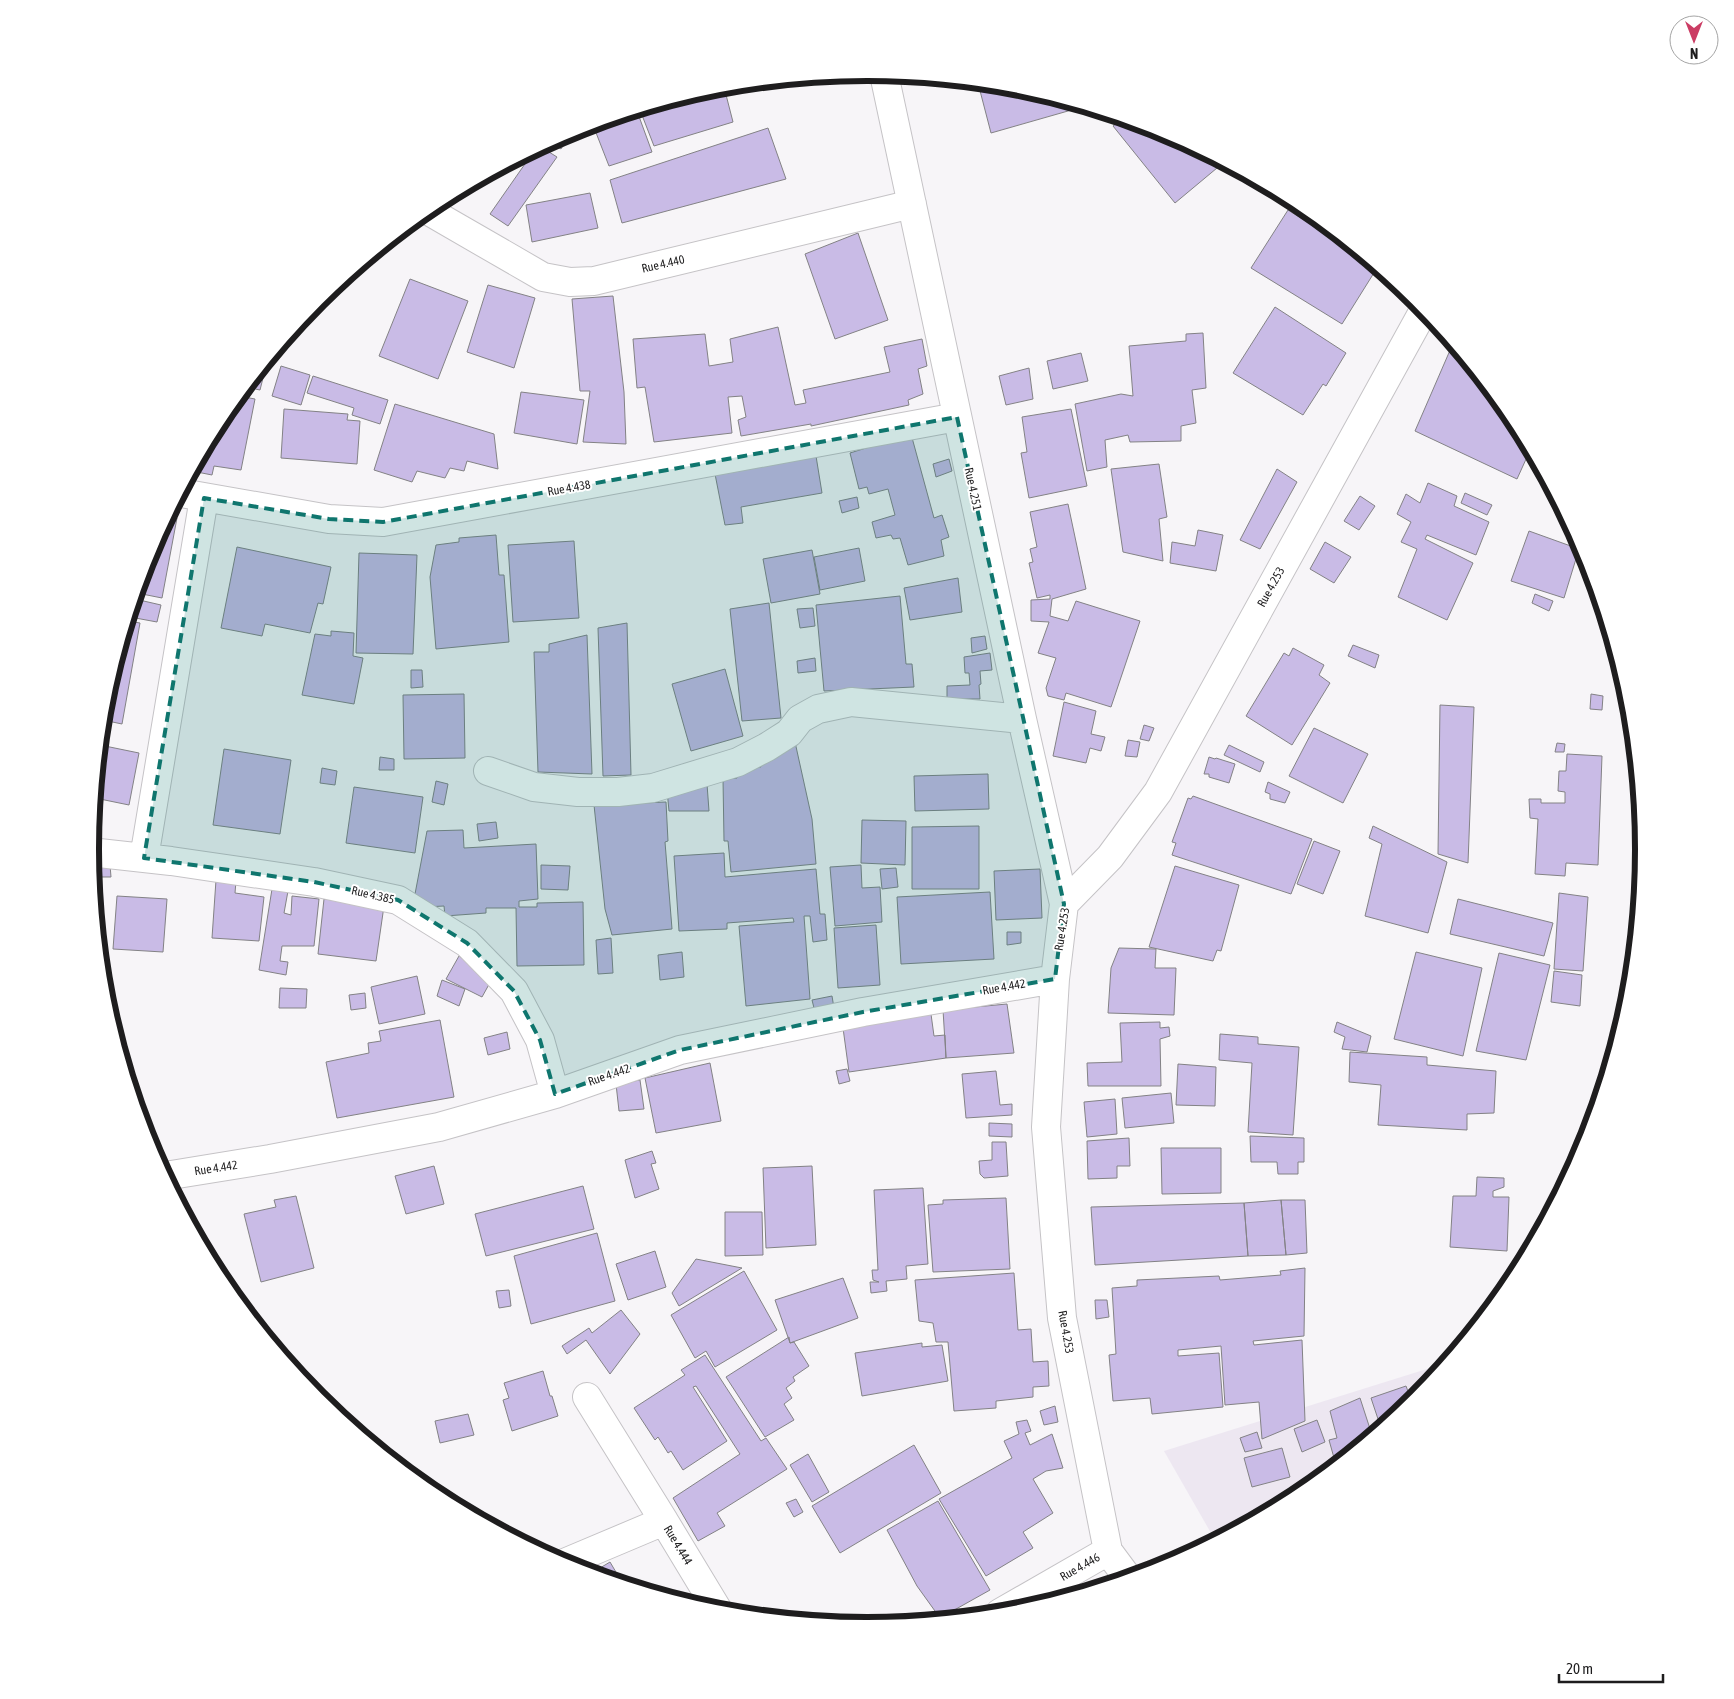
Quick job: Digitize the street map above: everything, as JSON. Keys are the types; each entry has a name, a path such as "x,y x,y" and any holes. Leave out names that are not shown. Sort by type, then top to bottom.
{"street":[{"name":"Rue 4.251","path":"886,82 1022,719 1064,904"},
{"name":"Rue 4.440","path":"435,215 543,277 570,282 594,280 912,204"},
{"name":"Rue 4.253","path":"1124,1573 1108,1551 1062,1318 1046,1127 1055,979 1064,904 1110,857 1158,792 1420,317"},
{"name":"Rue 4.438","path":"192,496 328,519 383,522 957,417"},
{"path":"144,858 192,496"},
{"path":"488,771 534,787 578,792 653,788 738,762 789,733 800,719 818,709 851,702 1022,719"},
{"name":"Rue 4.385","path":"99,853 314,882 398,900 467,943 514,991 540,1040 555,1094"},
{"name":"Rue 4.442","path":"172,1175 270,1159 439,1127 555,1094 680,1050 864,1012 1055,979"},
{"path":"587,1397 664,1521"},
{"name":"Rue 4.444","path":"573,1559 664,1521 713,1602"},
{"name":"Rue 4.446","path":"1018,1603 1108,1551"}],"highlighted area":[{"path":"957,417 1064,904 1055,979 863,1012 680,1050 555,1094 540,1040 514,991 467,943 398,900 314,882 144,858 204,498 329,519 383,522"}],"shaded area":[{"path":"1435,1366 1374,1427 1335,1459 1294,1488 1213,1536 1164,1451"}],"building":[{"path":"980,90 1017,96 1074,109 991,133"},
{"path":"726,95 733,122 654,146 642,115 668,107"},
{"path":"639,116 652,152 609,166 595,131"},
{"path":"1117,123 1161,140 1219,166 1175,203 1113,126"},
{"path":"768,128 786,179 622,223 610,180"},
{"path":"548,151 557,157 508,226 490,214 528,160"},
{"path":"590,193 598,228 532,242 526,205"},
{"path":"1288,210 1335,240 1374,272 1342,324 1251,268"},
{"path":"858,233 888,320 835,339 805,254"},
{"path":"410,279 468,301 438,379 379,356"},
{"path":"488,285 535,298 514,368 467,352"},
{"path":"613,296 624,392 626,444 583,442 590,391 580,391 572,299"},
{"path":"1275,307 1346,353 1326,386 1323,384 1303,415 1233,373"},
{"path":"778,327 795,405 806,403 803,390 890,372 884,347 922,339 927,366 918,369 923,394 908,400 909,405 811,426 811,424 741,436 738,420 746,417 742,396 728,397 732,433 654,442 645,387 637,388 633,339 705,334 709,366 733,362 730,339"},
{"path":"1203,333 1206,388 1192,390 1196,423 1181,426 1181,441 1130,442 1128,435 1105,440 1107,467 1087,471 1075,404 1121,394 1133,396 1129,346 1186,341 1186,334"},
{"path":"1450,350 1506,423 1527,457 1517,479 1415,431"},
{"path":"1081,353 1088,381 1053,389 1047,361"},
{"path":"281,366 310,375 301,405 272,396"},
{"path":"1029,368 1033,399 1006,405 999,376"},
{"path":"264,375 260,390 253,389"},
{"path":"313,376 388,400 380,424 352,415 354,408 307,393"},
{"path":"521,392 584,400 577,444 514,433"},
{"path":"247,397 255,399 241,470 214,466 212,475 198,472 228,423"},
{"path":"395,404 494,434 498,469 467,461 464,471 450,468 445,478 417,471 412,482 374,470"},
{"path":"284,409 348,414 347,420 360,421 357,464 281,458"},
{"path":"1071,409 1087,486 1029,498 1021,453 1027,452 1022,417"},
{"path":"911,434 934,518 942,515 949,537 941,540 944,556 908,565 900,538 893,539 891,535 876,538 872,522 895,515 888,489 869,494 867,487 859,489 850,453"},
{"path":"816,456 822,493 741,507 743,523 725,525 715,474"},
{"path":"949,459 952,471 936,477 933,464"},
{"path":"1159,464 1167,517 1159,519 1163,561 1123,552 1111,469"},
{"path":"1277,469 1297,482 1260,549 1240,540"},
{"path":"1428,483 1457,496 1454,506 1489,522 1476,555 1427,535 1425,539 1473,563 1447,620 1398,597 1417,549 1401,542 1411,522 1397,514 1406,494 1420,503"},
{"path":"1465,493 1492,505 1487,515 1461,503"},
{"path":"1360,496 1375,506 1359,530 1344,521"},
{"path":"857,497 859,508 842,513 839,501"},
{"path":"1068,504 1086,589 1052,599 1050,616 1068,621 1076,601 1140,621 1111,707 1066,693 1064,700 1048,696 1046,688 1056,658 1038,653 1049,622 1031,621 1031,600 1050,599 1050,595 1037,598 1029,563 1033,562 1030,549 1037,547 1030,512"},
{"path":"175,517 177,518 162,598 143,594 157,556"},
{"path":"1198,530 1223,535 1216,571 1170,563 1172,542 1195,546"},
{"path":"1529,531 1573,547 1577,556 1564,598 1511,581"},
{"path":"496,535 499,575 504,575 509,642 436,649 430,577 436,545 459,542 459,538"},
{"path":"574,541 579,618 513,622 508,545"},
{"path":"1325,542 1351,557 1334,583 1310,569"},
{"path":"237,547 331,567 323,604 318,603 310,633 265,624 262,636 221,628"},
{"path":"859,548 865,581 820,590 814,557"},
{"path":"812,550 820,594 771,603 763,559"},
{"path":"359,553 417,555 413,654 356,653"},
{"path":"958,578 962,612 910,620 904,588"},
{"path":"1535,594 1553,601 1549,611 1532,603"},
{"path":"900,596 906,664 912,664 914,687 824,691 816,605"},
{"path":"141,600 161,605 157,622 135,618"},
{"path":"769,603 781,718 742,721 730,609"},
{"path":"813,608 815,626 800,628 797,609"},
{"path":"134,622 140,623 122,724 110,721 125,651"},
{"path":"627,623 631,775 603,776 598,628"},
{"path":"331,631 354,633 353,656 363,658 354,704 302,695 315,634 331,636"},
{"path":"587,635 592,774 538,772 534,652 549,652 549,644"},
{"path":"985,636 987,649 972,653 971,638"},
{"path":"1353,645 1379,655 1375,668 1348,656"},
{"path":"1293,648 1324,665 1319,675 1330,683 1292,745 1246,716 1284,653 1289,656"},
{"path":"990,653 992,670 980,671 980,699 947,699 947,686 970,685 969,673 965,673 964,657"},
{"path":"815,658 816,671 798,673 797,661"},
{"path":"725,669 743,736 691,751 672,684"},
{"path":"411,670 422,670 423,687 411,688"},
{"path":"464,694 465,758 404,759 403,695"},
{"path":"1591,694 1603,696 1602,710 1590,709"},
{"path":"1064,702 1096,711 1091,734 1105,737 1101,751 1090,748 1086,763 1053,756"},
{"path":"1440,705 1474,707 1468,863 1438,854"},
{"path":"1144,725 1154,728 1149,741 1140,739"},
{"path":"1314,728 1368,754 1343,803 1289,776"},
{"path":"1128,740 1140,742 1137,757 1125,756"},
{"path":"795,742 812,819 816,864 731,872 728,841 724,841 723,779 737,778 736,769 761,767 759,758"},
{"path":"1557,743 1565,744 1564,752 1555,752"},
{"path":"1229,745 1264,762 1260,772 1224,755"},
{"path":"106,746 139,753 129,805 100,799"},
{"path":"224,749 291,760 280,834 213,825"},
{"path":"1567,754 1602,756 1598,865 1566,863 1565,876 1535,874 1538,819 1530,818 1529,799 1541,799 1541,803 1565,803 1565,792 1558,791 1559,771 1566,771"},
{"path":"380,757 394,759 394,770 379,770"},
{"path":"1209,757 1235,764 1229,783 1209,777 1209,774 1204,774"},
{"path":"322,768 337,771 335,785 320,783"},
{"path":"988,774 989,809 915,811 914,776"},
{"path":"436,781 448,784 444,805 432,802"},
{"path":"1268,782 1290,792 1285,803 1270,799 1270,794 1265,792"},
{"path":"707,784 709,811 669,811 667,790"},
{"path":"354,787 423,797 415,853 346,843"},
{"path":"1193,796 1312,839 1291,894 1172,855 1176,843 1172,842 1188,798 1191,799"},
{"path":"666,802 668,841 665,842 672,929 612,935 605,909 594,805"},
{"path":"862,820 906,821 905,865 861,863"},
{"path":"496,822 498,838 479,841 477,824"},
{"path":"979,826 979,889 912,889 912,827"},
{"path":"1373,826 1447,862 1428,933 1365,916 1382,844 1369,838"},
{"path":"463,830 464,848 536,844 538,899 519,901 519,907 537,907 537,903 583,902 584,965 517,966 516,908 486,908 486,913 445,916 444,906 425,907 415,894 427,831"},
{"path":"1314,841 1340,851 1323,894 1297,884"},
{"path":"724,853 725,877 816,869 820,914 825,914 827,940 813,942 810,916 804,916 810,999 746,1006 739,926 794,922 793,918 727,923 727,929 679,931 674,856"},
{"path":"101,865 110,865 111,877 101,877"},
{"path":"541,865 570,866 568,890 541,889"},
{"path":"861,865 862,888 880,887 882,922 835,926 830,867"},
{"path":"1175,866 1239,885 1221,951 1217,950 1213,961 1149,947"},
{"path":"896,868 898,887 882,889 880,869"},
{"path":"1040,869 1042,918 996,920 994,871"},
{"path":"216,880 236,881 235,893 264,897 259,941 212,938"},
{"path":"272,889 288,891 284,913 291,915 292,896 319,899 314,946 282,946 280,961 288,962 286,975 259,970"},
{"path":"990,892 994,959 901,964 897,897"},
{"path":"1559,893 1588,897 1583,971 1554,969"},
{"path":"117,896 167,899 163,952 113,949"},
{"path":"324,899 384,906 376,961 318,954"},
{"path":"1458,899 1553,923 1544,956 1450,934"},
{"path":"876,925 880,985 838,988 834,928"},
{"path":"1007,932 1021,932 1021,943 1007,945"},
{"path":"611,938 613,973 598,974 596,940"},
{"path":"1119,948 1156,949 1155,968 1176,968 1174,1015 1108,1013 1111,968"},
{"path":"682,952 684,977 660,980 658,955"},
{"path":"1416,952 1482,968 1463,1056 1394,1039"},
{"path":"1499,953 1550,965 1526,1060 1476,1051"},
{"path":"459,956 492,979 482,997 446,979"},
{"path":"1554,971 1582,975 1580,1006 1551,1002"},
{"path":"417,976 425,1014 379,1024 371,987"},
{"path":"442,980 465,989 459,1006 437,996"},
{"path":"280,988 307,989 306,1008 279,1008"},
{"path":"365,993 366,1008 351,1010 349,995"},
{"path":"832,996 834,1008 815,1012 812,1000"},
{"path":"1007,1004 1014,1053 946,1058 943,1010"},
{"path":"931,1014 934,1036 945,1035 946,1058 849,1072 843,1028"},
{"path":"440,1020 454,1097 337,1118 326,1062 369,1053 368,1043 381,1041 379,1031"},
{"path":"1160,1022 1160,1028 1169,1027 1170,1036 1160,1039 1161,1086 1088,1086 1087,1063 1122,1062 1120,1023"},
{"path":"1337,1022 1371,1036 1367,1052 1342,1049 1345,1037 1334,1032"},
{"path":"507,1032 510,1049 488,1055 484,1038"},
{"path":"1220,1034 1258,1037 1258,1044 1299,1047 1293,1135 1248,1132 1252,1063 1219,1060"},
{"path":"1350,1052 1427,1057 1427,1065 1496,1071 1494,1113 1467,1114 1467,1130 1378,1125 1381,1085 1349,1082"},
{"path":"710,1063 721,1121 656,1133 645,1078"},
{"path":"1178,1064 1216,1067 1215,1106 1176,1105"},
{"path":"847,1069 850,1081 839,1084 836,1071"},
{"path":"996,1071 1000,1105 1012,1104 1012,1115 966,1118 962,1074"},
{"path":"640,1080 644,1109 619,1111 616,1084"},
{"path":"1171,1093 1174,1123 1125,1128 1122,1098"},
{"path":"1115,1099 1117,1134 1087,1137 1084,1102"},
{"path":"989,1123 1012,1124 1012,1137 989,1136"},
{"path":"1250,1136 1304,1138 1304,1162 1298,1162 1298,1174 1278,1174 1277,1162 1251,1162"},
{"path":"1129,1138 1130,1166 1117,1166 1117,1178 1088,1179 1087,1141"},
{"path":"992,1142 1006,1142 1008,1176 984,1178 980,1174 979,1161 992,1160"},
{"path":"1161,1148 1221,1148 1221,1193 1162,1194"},
{"path":"652,1151 656,1163 651,1164 659,1189 635,1198 625,1160"},
{"path":"434,1166 444,1204 406,1214 395,1176"},
{"path":"812,1166 816,1245 766,1248 763,1168"},
{"path":"1477,1177 1504,1178 1504,1187 1493,1191 1493,1197 1509,1197 1507,1251 1450,1247 1453,1196 1476,1196"},
{"path":"583,1186 594,1229 486,1256 475,1214"},
{"path":"923,1188 928,1264 906,1266 907,1279 886,1281 887,1291 871,1293 870,1282 879,1282 873,1280 872,1270 878,1270 874,1190"},
{"path":"296,1196 314,1268 261,1282 244,1214 276,1207 274,1200"},
{"path":"1006,1198 1010,1269 933,1272 928,1205 943,1204 943,1200"},
{"path":"1281,1200 1305,1200 1307,1253 1286,1255"},
{"path":"1281,1200 1286,1255 1248,1256 1244,1203"},
{"path":"1244,1203 1248,1256 1095,1265 1091,1207"},
{"path":"725,1212 762,1212 763,1255 725,1256"},
{"path":"597,1233 615,1301 531,1324 514,1256"},
{"path":"655,1251 666,1287 628,1300 616,1264"},
{"path":"696,1259 742,1268 679,1306 672,1293"},
{"path":"1305,1268 1304,1336 1253,1341 1254,1345 1302,1340 1305,1421 1262,1439 1259,1402 1225,1405 1221,1346 1178,1350 1178,1356 1219,1353 1223,1407 1152,1414 1150,1398 1113,1401 1109,1355 1116,1354 1112,1288 1137,1286 1137,1280 1219,1276 1220,1280 1281,1275 1280,1271"},
{"path":"744,1271 777,1330 715,1367 706,1351 695,1358 671,1315"},
{"path":"1014,1273 1018,1330 1031,1329 1033,1362 1048,1361 1049,1386 1033,1387 1033,1397 996,1401 996,1408 954,1411 948,1342 936,1342 933,1323 919,1321 915,1280"},
{"path":"843,1278 858,1318 790,1343 775,1300"},
{"path":"509,1290 511,1306 499,1308 496,1291"},
{"path":"1095,1300 1107,1300 1109,1317 1096,1319"},
{"path":"621,1310 640,1334 610,1374 586,1340 567,1354 562,1346 589,1328 592,1333"},
{"path":"789,1337 790,1343 794,1342 809,1366 793,1377 795,1381 786,1388 792,1398 784,1404 794,1420 765,1437 726,1377"},
{"path":"922,1343 922,1347 942,1345 948,1381 862,1396 855,1353"},
{"path":"705,1355 761,1441 766,1438 787,1469 717,1513 725,1526 698,1541 673,1498 740,1454 696,1386 693,1387 727,1441 683,1470 671,1451 668,1453 658,1437 655,1440 634,1408 685,1375 681,1370"},
{"path":"543,1371 558,1416 512,1431 503,1400 509,1398 504,1383"},
{"path":"1406,1386 1409,1394 1379,1422 1371,1398"},
{"path":"1360,1398 1370,1430 1334,1459 1329,1440 1337,1438 1330,1411"},
{"path":"1055,1406 1058,1422 1044,1425 1040,1411"},
{"path":"468,1414 474,1435 440,1443 435,1421"},
{"path":"1027,1420 1031,1431 1025,1433 1030,1445 1052,1434 1063,1468 1046,1471 1033,1479 1053,1513 1023,1532 1033,1548 986,1576 939,1499 1012,1458 1004,1441 1019,1434 1016,1422"},
{"path":"1317,1420 1325,1442 1302,1452 1294,1429"},
{"path":"1257,1432 1262,1448 1245,1452 1240,1438"},
{"path":"914,1445 941,1493 840,1553 812,1506"},
{"path":"1282,1448 1290,1477 1252,1487 1244,1458"},
{"path":"808,1454 829,1492 812,1502 790,1465"},
{"path":"796,1499 803,1512 794,1517 786,1503"},
{"path":"938,1501 990,1590 949,1613 937,1614 917,1586 887,1530"},
{"path":"610,1562 619,1576 599,1569"}]}
